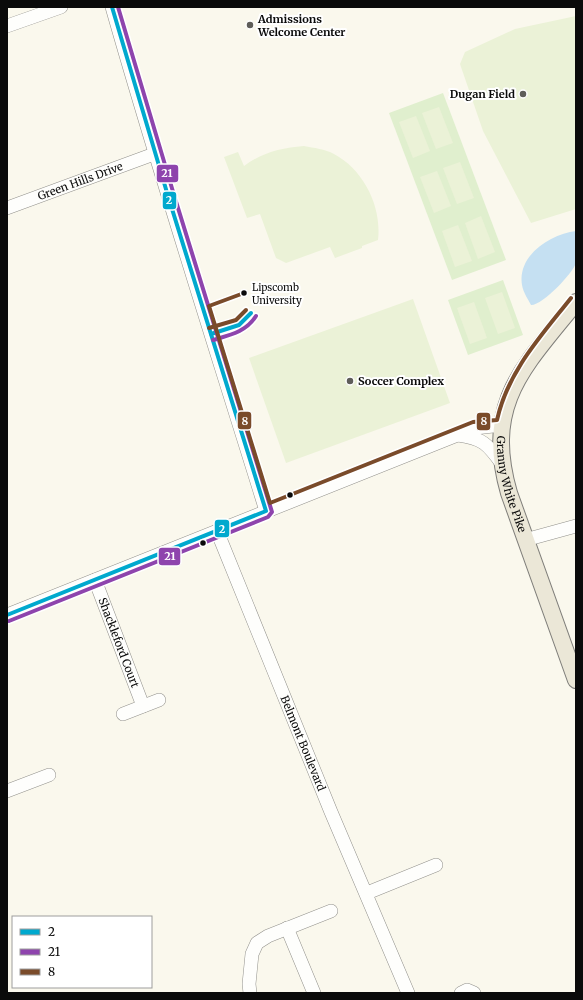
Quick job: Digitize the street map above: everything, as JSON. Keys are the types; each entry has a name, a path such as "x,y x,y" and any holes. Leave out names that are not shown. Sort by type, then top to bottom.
{"main road":[{"name":"Granny White Pike","path":"576,302 518,376 506,404 502,425 502,464 509,493 576,680"}],"street":[{"path":"7,26 61,7"},
{"path":"112,7 154,154 200,294 266,511"},
{"name":"Green Hills Drive","path":"7,208 154,154"},
{"path":"7,614 475,428 502,425"},
{"path":"458,435 475,438 483,442 490,448 502,464"},
{"path":"525,540 576,526"},
{"name":"Belmont Boulevard","path":"217,531 331,812 408,993"},
{"name":"Shackleford Court","path":"94,580 144,706"},
{"path":"123,714 159,700"},
{"path":"7,791 49,776"},
{"path":"366,893 436,864"},
{"path":"250,993 249,984 254,948 261,940 330,911"},
{"path":"287,928 314,993"},
{"path":"461,993 467,990 474,993"}],"green space":[{"name":"Dugan Field","path":"576,16 576,209 531,223 483,131 460,64 465,52 515,29"},
{"path":"443,93 506,260 452,280 389,113"},
{"path":"439,107 453,143 436,149 422,113"},
{"path":"416,116 430,151 413,158 399,122"},
{"path":"304,146 331,152 345,161 362,180 374,203 377,215 378,240 362,246 362,248 335,258 330,247 286,263 276,258 260,214 247,218 224,157 238,152 244,166 265,154 288,148"},
{"path":"460,162 474,198 457,204 443,168"},
{"path":"437,171 451,206 434,213 420,177"},
{"path":"481,216 495,252 478,259 465,223"},
{"path":"458,225 472,261 455,267 442,231"},
{"path":"503,280 523,335 468,355 448,300"},
{"path":"502,292 515,328 498,334 485,298"},
{"name":"Soccer Complex","path":"413,299 450,403 286,463 249,358"},
{"path":"474,302 487,338 470,344 457,308"}],"water":[{"path":"576,231 577,256 574,268 549,295 536,304 531,305 524,293 522,285 522,274 525,264 530,256 547,241 556,236"}],"transit line":[{"name":"2","path":"7,615 266,511 168,196 112,7"},
{"name":"21","path":"9,621 268,517 272,512 174,195 118,7"},
{"name":"8","path":"244,293 209,306 270,503 473,422 497,420 502,402 517,370 537,340 571,298"},
{"name":"8","path":"209,328 236,320 246,310"},
{"name":"2","path":"211,334 239,325 251,313"},
{"name":"21","path":"213,340 237,332 247,326 256,316"}],"place":[{"name":"Admissions Welcome Center","path":"250,25"},
{"name":"Dugan Field","path":"523,94"},
{"name":"Lipscomb University","path":"244,293"},
{"name":"Soccer Complex","path":"350,381"}]}
